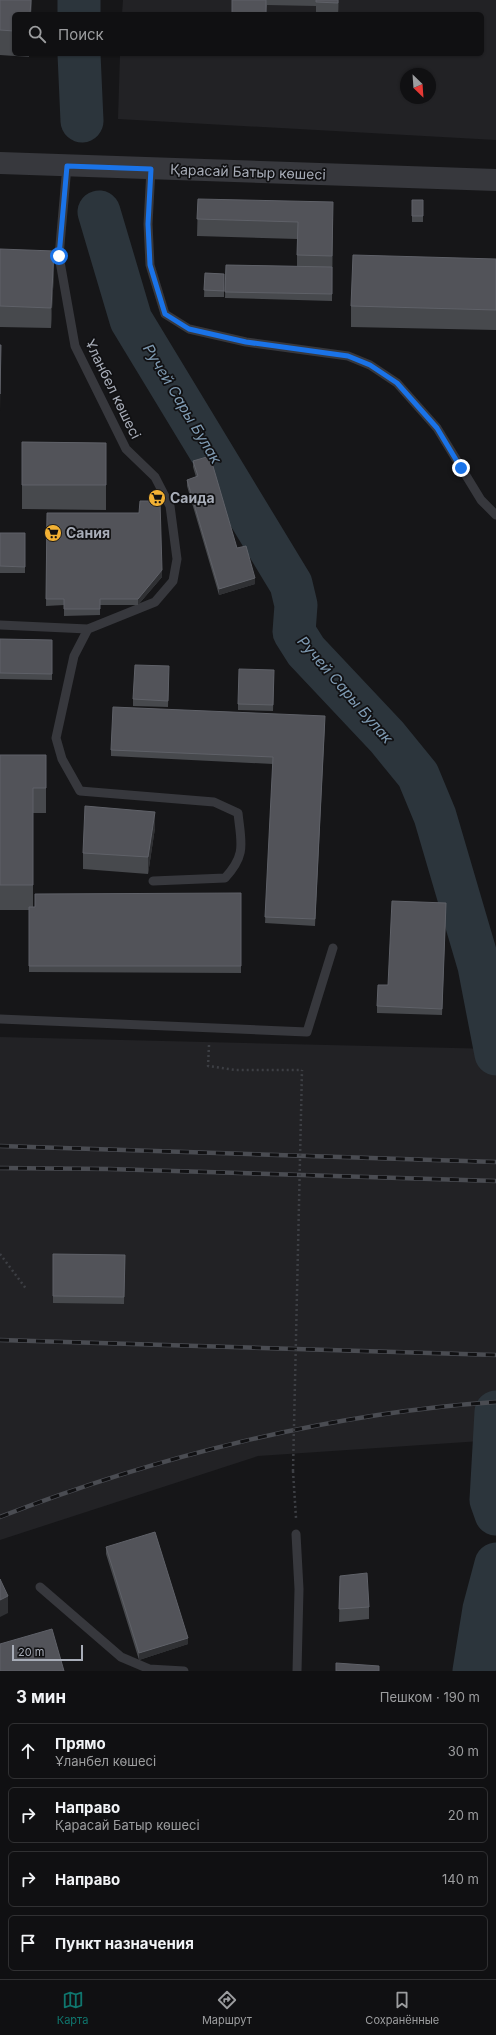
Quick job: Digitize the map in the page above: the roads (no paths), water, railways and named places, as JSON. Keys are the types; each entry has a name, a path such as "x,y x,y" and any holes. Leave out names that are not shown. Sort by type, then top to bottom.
{"street":[{"name":"Қарасай Батыр көшесі","path":"0,163 496,180"}],"lane":[{"name":"Ұланбел көшесі","path":"67,166 59,256 74,346 126,449 155,477 170,506 177,560 173,581 155,602 88,629"},
{"path":"151,169 148,224 150,265 165,314 189,329 246,342 348,356 370,365 397,383 437,428 480,500 496,515"},
{"path":"0,625 88,629 74,656 56,738 62,759 80,791 214,802 238,813 242,850 236,866 225,878 153,881"},
{"path":"0,1019 307,1032 333,948"},
{"path":"296,1534 299,1589 297,1671"},
{"path":"40,1587 121,1657 149,1669 184,1671"}],"waterway":[{"name":"Ручей Сары Булак","path":"79,0 79,12"},
{"name":"Ручей Сары Булак","path":"79,56 82,121"},
{"name":"Ручей Сары Булак","path":"99,212 131,320 291,584 296,605 294,632 306,651 387,737 418,775 435,816 479,966 496,1054"},
{"name":"Ручей Сары Булак","path":"496,1412 491,1500 496,1514"},
{"name":"Ручей Сары Булак","path":"474,1671 484,1609 496,1564"}],"railway":[{"path":"0,1146 496,1162"},
{"path":"0,1168 109,1169 496,1181"},
{"path":"0,1340 496,1355"},
{"path":"0,1517 119,1475 244,1441 307,1427 371,1416 496,1402"}],"place":[{"name":"Саида","path":"157,498"},
{"name":"Сания","path":"53,533"}]}
